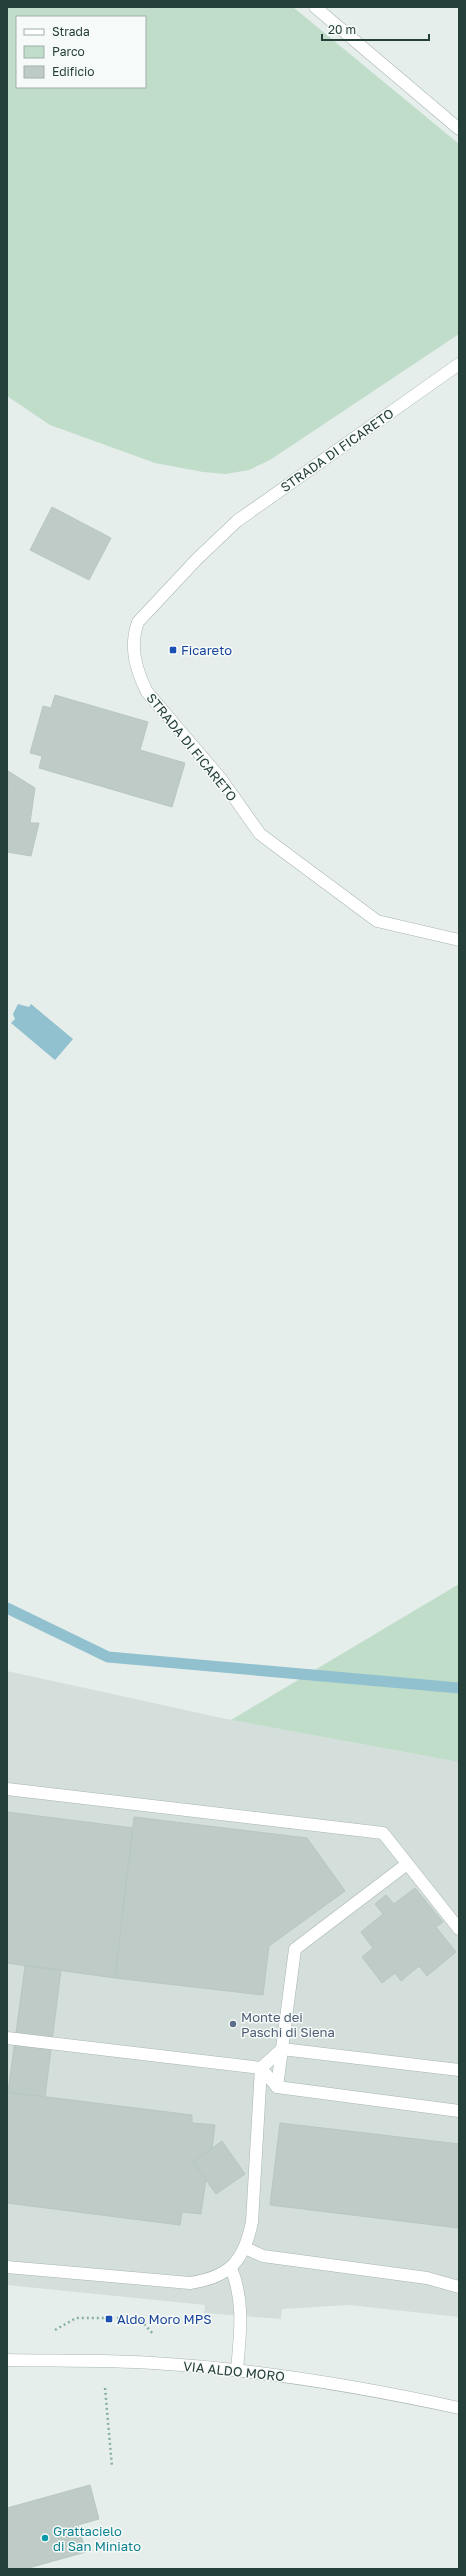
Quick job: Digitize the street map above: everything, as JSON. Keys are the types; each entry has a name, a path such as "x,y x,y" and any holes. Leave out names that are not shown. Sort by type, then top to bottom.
{"street":[{"path":"315,7 459,129"},
{"name":"STRADA DI FICARETO","path":"459,364 237,521 197,559 138,622 135,630 134,656 139,676 147,692 221,779 260,834 377,921 459,940"},
{"path":"7,1789 383,1833 459,1929"},
{"path":"277,2087 295,1949 408,1864"},
{"path":"7,2038 261,2068 277,2087 459,2111"},
{"path":"7,2267 190,2283 208,2280 231,2268 245,2248 252,2222 261,2068 282,2049 459,2070"},
{"path":"245,2248 263,2256 427,2278 459,2287"},
{"path":"231,2268 239,2290 241,2302 237,2370"},
{"name":"VIA ALDO MORO","path":"7,2360 152,2363 237,2370 357,2388 459,2408"}],"path":[{"path":"55,2330 76,2318 139,2318 154,2335"},
{"path":"105,2388 112,2467"}],"shaded area":[{"name":"Monte dei Paschi di Siena","path":"7,1671 231,1720 459,1762 459,2317 349,2305 282,2309 281,2319 204,2313 205,2305 7,2285"}],"green space":[{"path":"7,7 293,7 459,144 459,334 270,460 249,470 226,474 203,472 155,463 50,425 7,396"},
{"path":"459,1584 459,1762 231,1720"}],"water":[{"path":"18,1004 29,1007 31,1004 73,1039 55,1060 11,1023 15,1019 13,1014"}],"building":[{"path":"52,507 111,538 89,580 30,550"},
{"path":"55,695 148,722 140,750 185,763 172,807 39,768 42,756 30,753 43,706 51,708"},
{"path":"8,771 35,788 30,823 39,823 31,856 7,852"},
{"path":"7,1812 133,1828 115,1978 7,1963"},
{"path":"134,1817 307,1838 345,1891 269,1946 263,1995 115,1978"},
{"path":"415,1888 443,1922 436,1927 456,1952 427,1976 419,1966 401,1981 395,1973 382,1983 362,1957 373,1948 361,1932 383,1914 375,1904 386,1895 394,1904"},
{"path":"25,1966 61,1970 45,2097 8,2092"},
{"path":"7,2092 192,2115 192,2123 215,2125 212,2149 193,2162 206,2179 201,2214 182,2212 180,2225 7,2203"},
{"path":"280,2123 459,2144 459,2228 270,2205"},
{"path":"222,2141 245,2174 216,2194 193,2162"},
{"name":"Grattacielo di San Miniato","path":"90,2485 99,2519 78,2525 86,2552 25,2569 7,2569 7,2508"}],"waterway":[{"path":"7,1608 108,1657 459,1688"}],"place":[{"name":"Ficareto","path":"173,650"},
{"name":"Monte dei Paschi di Siena","path":"233,2024"},
{"name":"Aldo Moro MPS","path":"109,2319"},
{"name":"Grattacielo di San Miniato","path":"45,2538"}]}
